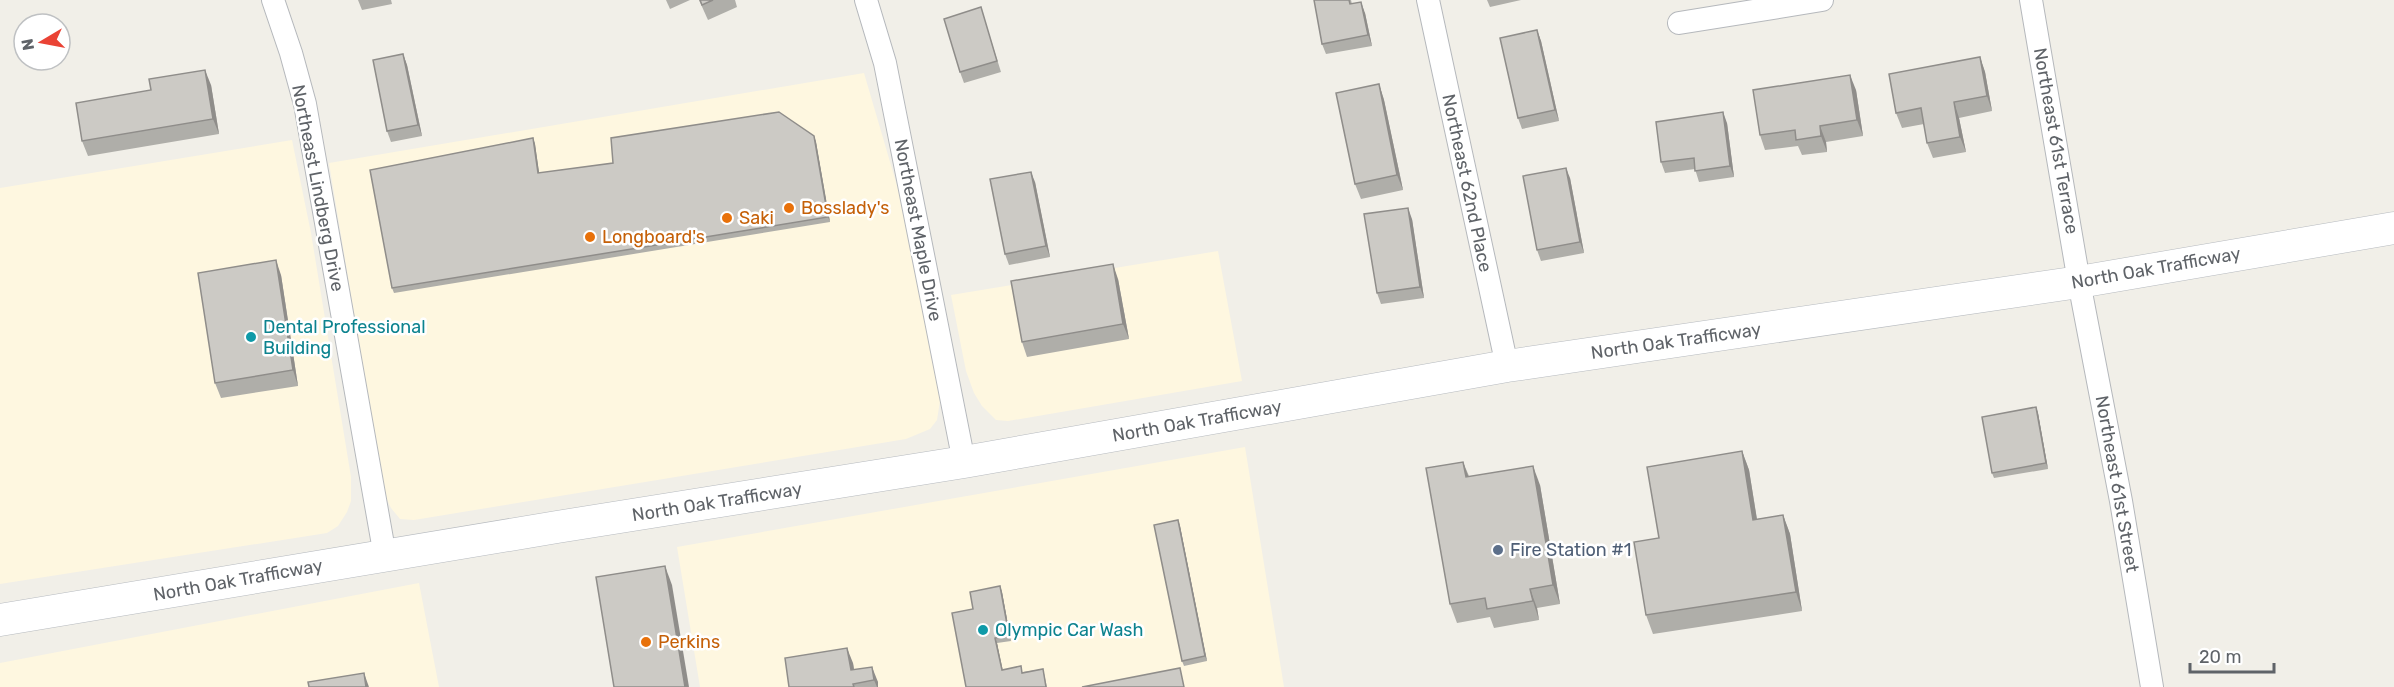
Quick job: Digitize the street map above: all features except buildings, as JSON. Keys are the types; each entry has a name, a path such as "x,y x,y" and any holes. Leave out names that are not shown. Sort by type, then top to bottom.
{"main road":[{"name":"North Oak Trafficway","path":"0,620 964,462 1507,366 2079,282 2394,228"}],"street":[{"name":"Northeast Lindberg Drive","path":"273,0 305,105 385,556"},
{"name":"Northeast Maple Drive","path":"866,0 885,63 964,462"},
{"name":"Northeast 62nd Place","path":"1428,0 1507,366"},
{"path":"1679,23 1822,0"},
{"name":"Northeast 61st Terrace","path":"2031,0 2079,282"},
{"name":"Northeast 61st Street","path":"2079,282 2121,501 2152,687"}],"shaded area":[{"path":"864,73 907,220 940,401 937,420 930,429 906,439 414,520 400,519 384,494 329,163"},
{"path":"292,140 311,233 351,477 351,501 338,526 327,533 0,584 0,188"},
{"path":"1218,251 1242,381 1008,421 996,420 982,406 974,393 966,371 951,295"},
{"path":"1245,447 1284,687 700,687 677,547"},
{"path":"419,583 439,687 0,687 0,663"}],"place":[{"name":"Bosslady's","path":"789,208"},
{"name":"Saki","path":"727,218"},
{"name":"Longboard's","path":"590,237"},
{"name":"Dental Professional Building","path":"251,337"},
{"name":"Fire Station #1","path":"1498,550"},
{"name":"Olympic Car Wash","path":"983,630"},
{"name":"Perkins","path":"646,642"}]}
